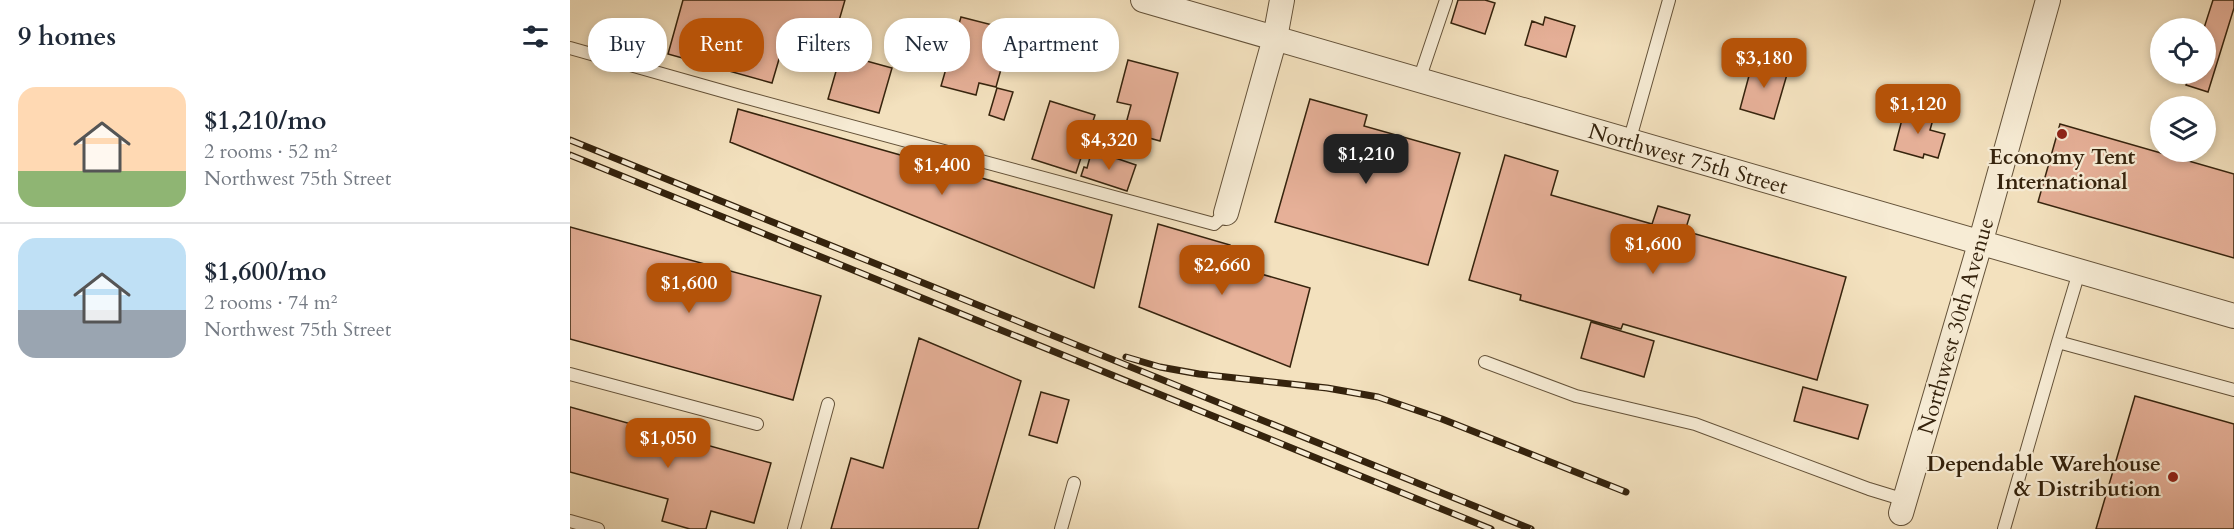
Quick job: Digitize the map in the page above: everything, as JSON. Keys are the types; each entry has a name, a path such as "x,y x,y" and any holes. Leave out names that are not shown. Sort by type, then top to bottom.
{"street":[{"name":"Northwest 75th Street","path":"1143,0 2234,316"},
{"path":"1226,213 1275,38 1282,0"},
{"name":"Northwest 30th Avenue","path":"1903,507 2048,0"}],"lane":[{"path":"1419,80 1446,0"},
{"path":"1629,142 1669,0"},
{"path":"570,48 1214,224 1226,213"},
{"path":"2004,529 2079,272"},
{"path":"2058,342 2234,390"},
{"path":"1485,362 1576,396 1695,424 1869,489 1903,507"},
{"path":"570,374 757,424"},
{"path":"794,529 828,404"},
{"path":"1061,529 1074,483"},
{"path":"570,521 598,529"}],"building":[{"path":"683,0 845,0 840,18 776,18 776,69 772,83 733,72 764,72 764,18 679,18 679,57 668,54"},
{"path":"1458,0 1485,0 1495,3 1485,34 1451,23"},
{"path":"2213,0 2234,0 2234,8 2216,66 2216,18 2207,18"},
{"path":"1545,17 1575,26 1566,57 1525,45 1532,21 1543,25"},
{"path":"970,19 982,22 982,72 1000,72 996,87 979,83 976,95 941,86 945,72 970,72"},
{"path":"1762,57 1768,58 1766,65 1788,71 1774,119 1740,109 1753,61 1760,63"},
{"path":"1128,60 1178,73 1160,141 1124,131 1131,105 1117,102"},
{"path":"872,63 884,66 884,72 891,72 879,113 828,99 836,72 872,72"},
{"path":"2186,84 2210,84 2208,92"},
{"path":"997,88 1013,92 1004,120 989,115"},
{"path":"1310,99 1367,115 1364,126 1460,153 1428,265 1275,222"},
{"path":"1050,101 1095,115 1076,173 1032,159"},
{"path":"1905,108 1934,116 1930,130 1945,134 1938,158 1924,154 1923,158 1894,150"},
{"path":"738,109 1112,215 1094,288 730,142"},
{"path":"2060,124 2150,150 2150,162 2192,162 2234,174 2234,258 2038,202"},
{"path":"1092,150 1136,165 1127,191 1081,176 1084,167 1087,168"},
{"path":"1505,155 1558,171 1551,195 1652,224 1658,206 1690,215 1685,231 1846,277 1817,380 1623,324 1621,329 1520,300 1521,295 1469,280"},
{"path":"1158,224 1230,245 1226,264 1310,288 1290,367 1139,307"},
{"path":"570,227 821,296 793,400 570,339"},
{"path":"1591,322 1654,341 1644,377 1581,358"},
{"path":"919,338 1021,381 978,529 831,529 851,458 883,468"},
{"path":"1803,387 1868,405 1858,439 1794,421"},
{"path":"1041,392 1069,400 1057,443 1029,435"},
{"name":"Dependable Warehouse & Distribution","path":"2135,396 2234,424 2234,529 2096,529"},
{"path":"570,407 771,463 754,523 711,511 706,529 690,529 662,521 668,499 570,472"}],"railway":[{"path":"570,140 1531,529"},
{"path":"570,155 1491,529"},
{"path":"1126,357 1160,367 1199,374 1327,388 1378,397 1442,419 1626,492"}],"place":[{"name":"Economy Tent International","path":"2062,134"},
{"name":"Dependable Warehouse & Distribution","path":"2173,477"}]}
